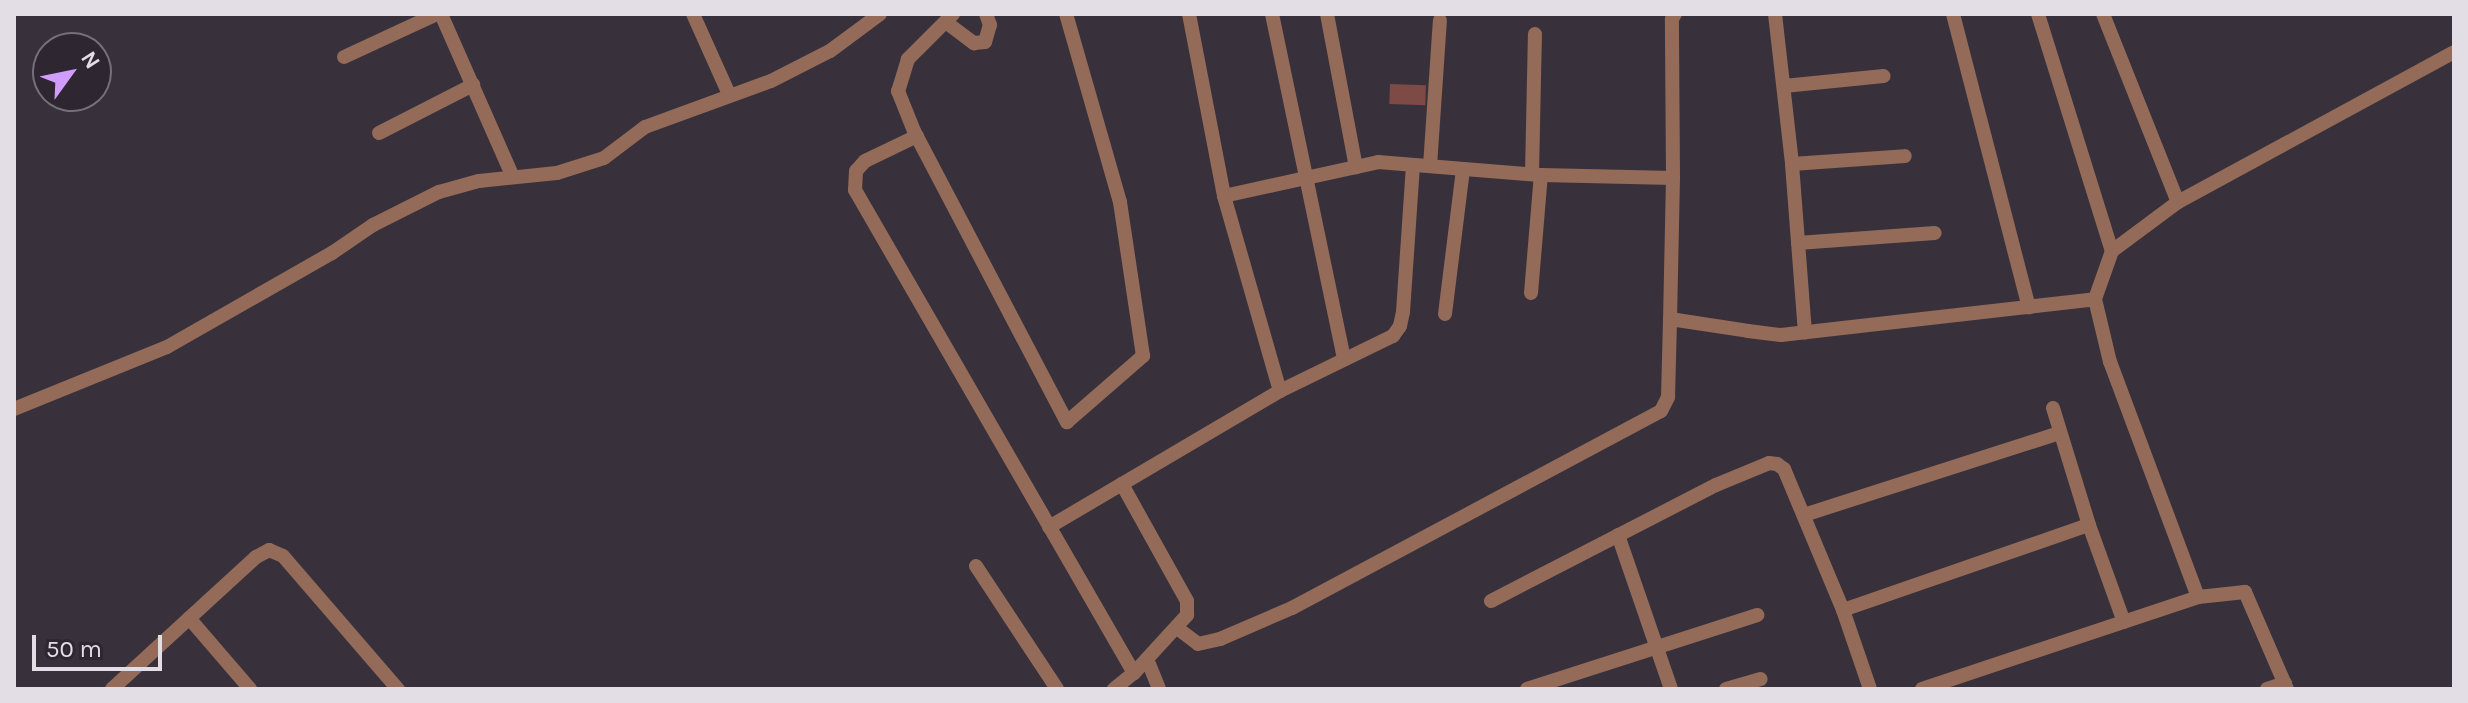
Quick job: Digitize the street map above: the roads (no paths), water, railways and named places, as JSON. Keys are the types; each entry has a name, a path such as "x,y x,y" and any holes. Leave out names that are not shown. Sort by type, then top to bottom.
{"street":[{"path":"344,57 439,14 513,177"},
{"path":"693,14 729,94"},
{"path":"856,14 863,30"},
{"path":"14,409 167,347 332,253 373,225 439,192 479,181 557,173 604,158 645,127 771,81 830,51 863,30 880,14"},
{"path":"986,14 990,25 985,42 974,43 950,18 908,59 898,91 917,136 1067,422 1143,356 1120,202 1066,14"},
{"path":"1189,14 1224,196 1280,391"},
{"path":"1272,14 1344,359"},
{"path":"1327,14 1356,167"},
{"path":"1177,628 1198,644 1220,639 1292,608 1661,411 1668,397 1673,178 1672,19 1675,14"},
{"path":"1775,14 1792,164 1805,332"},
{"path":"1953,14 2029,307"},
{"path":"2038,14 2112,251"},
{"path":"2103,14 2178,202"},
{"path":"1430,166 1440,20"},
{"path":"1531,293 1537,175 1535,34"},
{"path":"2198,597 2110,362 2095,299 2112,251 2178,202 2454,52"},
{"path":"1784,86 1884,76"},
{"path":"379,133 473,85"},
{"path":"917,136 865,161 856,171 855,190 1134,673"},
{"path":"1792,164 1905,156"},
{"path":"1224,196 1378,162 1537,175 1673,178"},
{"path":"1049,527 1280,391 1393,336 1400,326 1413,165"},
{"path":"1445,314 1463,169"},
{"path":"1798,243 1935,233"},
{"path":"1670,319 1781,335 2095,299"},
{"path":"2053,408 2089,525 2124,622"},
{"path":"1804,515 2060,433"},
{"path":"1491,601 1618,535 1769,463 1784,469 1843,610 1870,689"},
{"path":"1114,689 1134,673 1187,615 1187,601 1122,484"},
{"path":"1843,610 2089,525"},
{"path":"1618,535 1659,646 1671,689"},
{"path":"112,689 256,557 269,550 283,556 398,689"},
{"path":"976,566 1057,689"},
{"path":"1922,689 2198,597 2245,592 2286,686 2267,689"},
{"path":"1527,689 1757,615"},
{"path":"189,618 250,689"},
{"path":"1147,659 1159,689"},
{"path":"1726,689 1761,679"}]}
